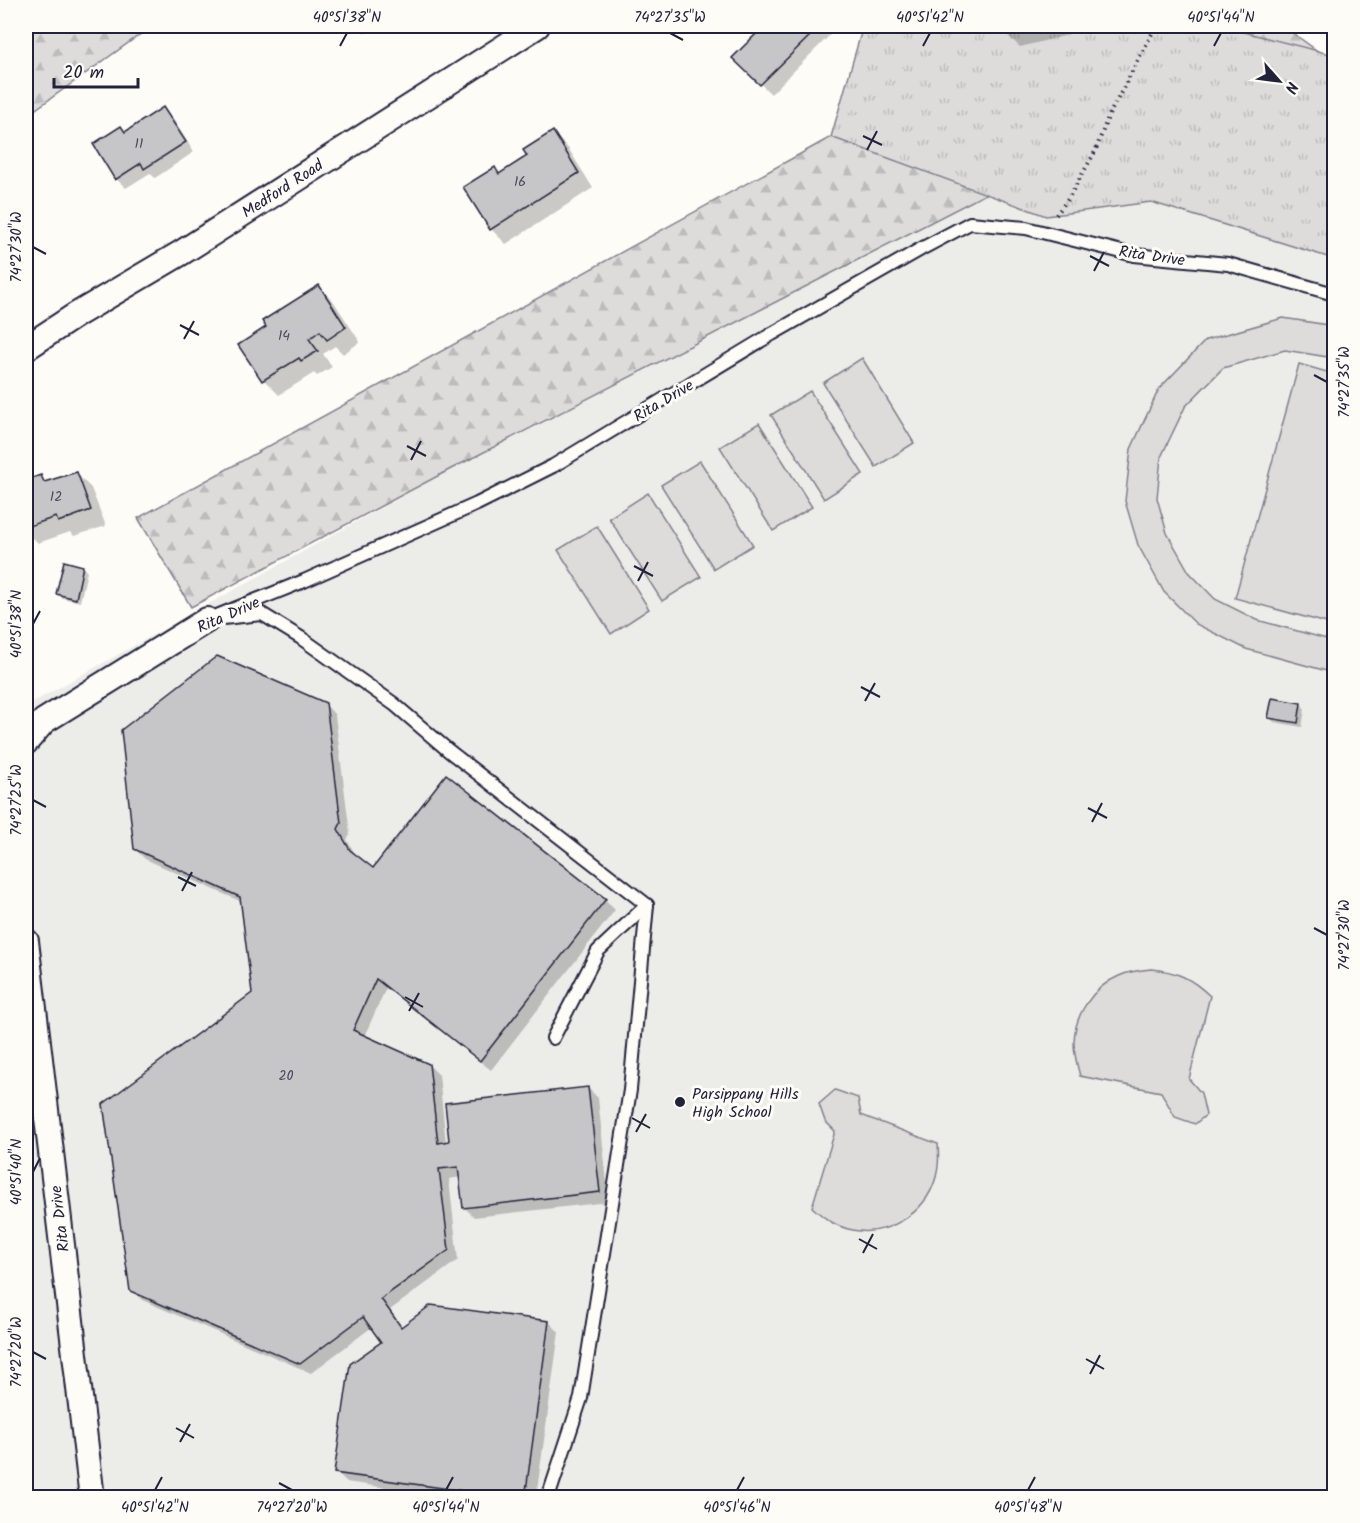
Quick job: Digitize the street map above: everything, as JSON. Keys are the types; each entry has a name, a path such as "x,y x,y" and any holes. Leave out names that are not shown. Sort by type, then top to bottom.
{"street":[{"name":"Medford Road","path":"26,348 76,315 181,253 537,26"},
{"name":"Rita Drive","path":"26,742 44,722 207,620"},
{"name":"Rita Drive","path":"26,941 92,1497"}],"lane":[{"name":"Rita Drive","path":"207,620 304,581 477,504 553,466 771,334 969,223 1026,228 1134,255 1228,264 1335,294"},
{"path":"207,620 262,614 301,638 394,704 449,751 647,905"},
{"path":"553,1038 598,951 647,905"},
{"path":"548,1497 581,1398 630,1090 647,905"}],"path":[{"path":"1043,232 1068,199 1095,153 1108,117 1156,26"}],"shaded area":[{"name":"Parsippany Hills High School","path":"1087,142 1334,211 1334,1497 26,1498 26,706 449,470"}],"green space":[{"path":"26,26 152,26 26,116"},
{"path":"863,26 1220,26 1334,55 1334,259 1151,202 1046,216 831,137"},
{"path":"1151,26 1283,26 1334,63 1087,142 449,470 191,607 138,518 831,137"},
{"path":"1283,318 1334,326 1334,358 1285,350 1223,368 1185,407 1161,457 1157,498 1167,533 1189,572 1215,599 1257,620 1334,641 1334,673 1246,649 1196,624 1164,592 1138,545 1125,501 1131,449 1159,389 1206,340"},
{"path":"862,358 914,443 876,467 823,383"},
{"path":"1299,364 1334,374 1334,625 1235,598"},
{"path":"810,391 863,474 824,499 771,415"},
{"path":"759,423 812,507 773,531 720,447"},
{"path":"700,461 753,545 714,569 661,485"},
{"path":"648,493 701,577 662,601 609,518"},
{"path":"597,526 649,609 611,634 558,550"},
{"path":"1151,969 1183,976 1210,996 1189,1079 1201,1093 1206,1115 1195,1124 1175,1117 1161,1092 1080,1076 1074,1043 1081,1012 1093,995 1110,981 1127,973"},
{"path":"835,1090 858,1098 861,1115 938,1144 938,1169 931,1190 914,1212 889,1227 862,1231 848,1229 828,1220 812,1207 835,1131 825,1121 819,1104"}],"building":[{"path":"820,26 760,85 732,58 759,31 755,27"},
{"path":"1001,26 1034,26 1003,33"},
{"path":"163,107 186,142 144,169 141,163 115,180 93,144 121,126 125,132"},
{"path":"553,131 579,173 490,230 463,187 495,167 499,174 527,156 523,150"},
{"path":"319,285 346,327 327,340 320,331 309,339 318,351 301,361 299,358 262,381 238,345 266,327 262,321"},
{"path":"77,472 91,510 58,522 56,517 26,527 26,480 41,475 44,482"},
{"path":"64,561 83,566 76,599 56,594"},
{"path":"217,656 326,703 341,823 338,829 350,850 373,868 446,774 606,899 480,1061 376,979 353,1030 429,1064 438,1143 449,1141 445,1103 588,1087 600,1192 463,1208 458,1167 439,1169 449,1250 381,1299 401,1327 431,1305 549,1321 525,1498 334,1473 350,1364 381,1342 363,1317 300,1364 130,1291 103,1104 252,993 240,897 134,849 121,730"},
{"path":"1272,698 1301,703 1298,723 1268,718"}],"place":[{"name":"Parsippany Hills High School","path":"680,1102"}]}
